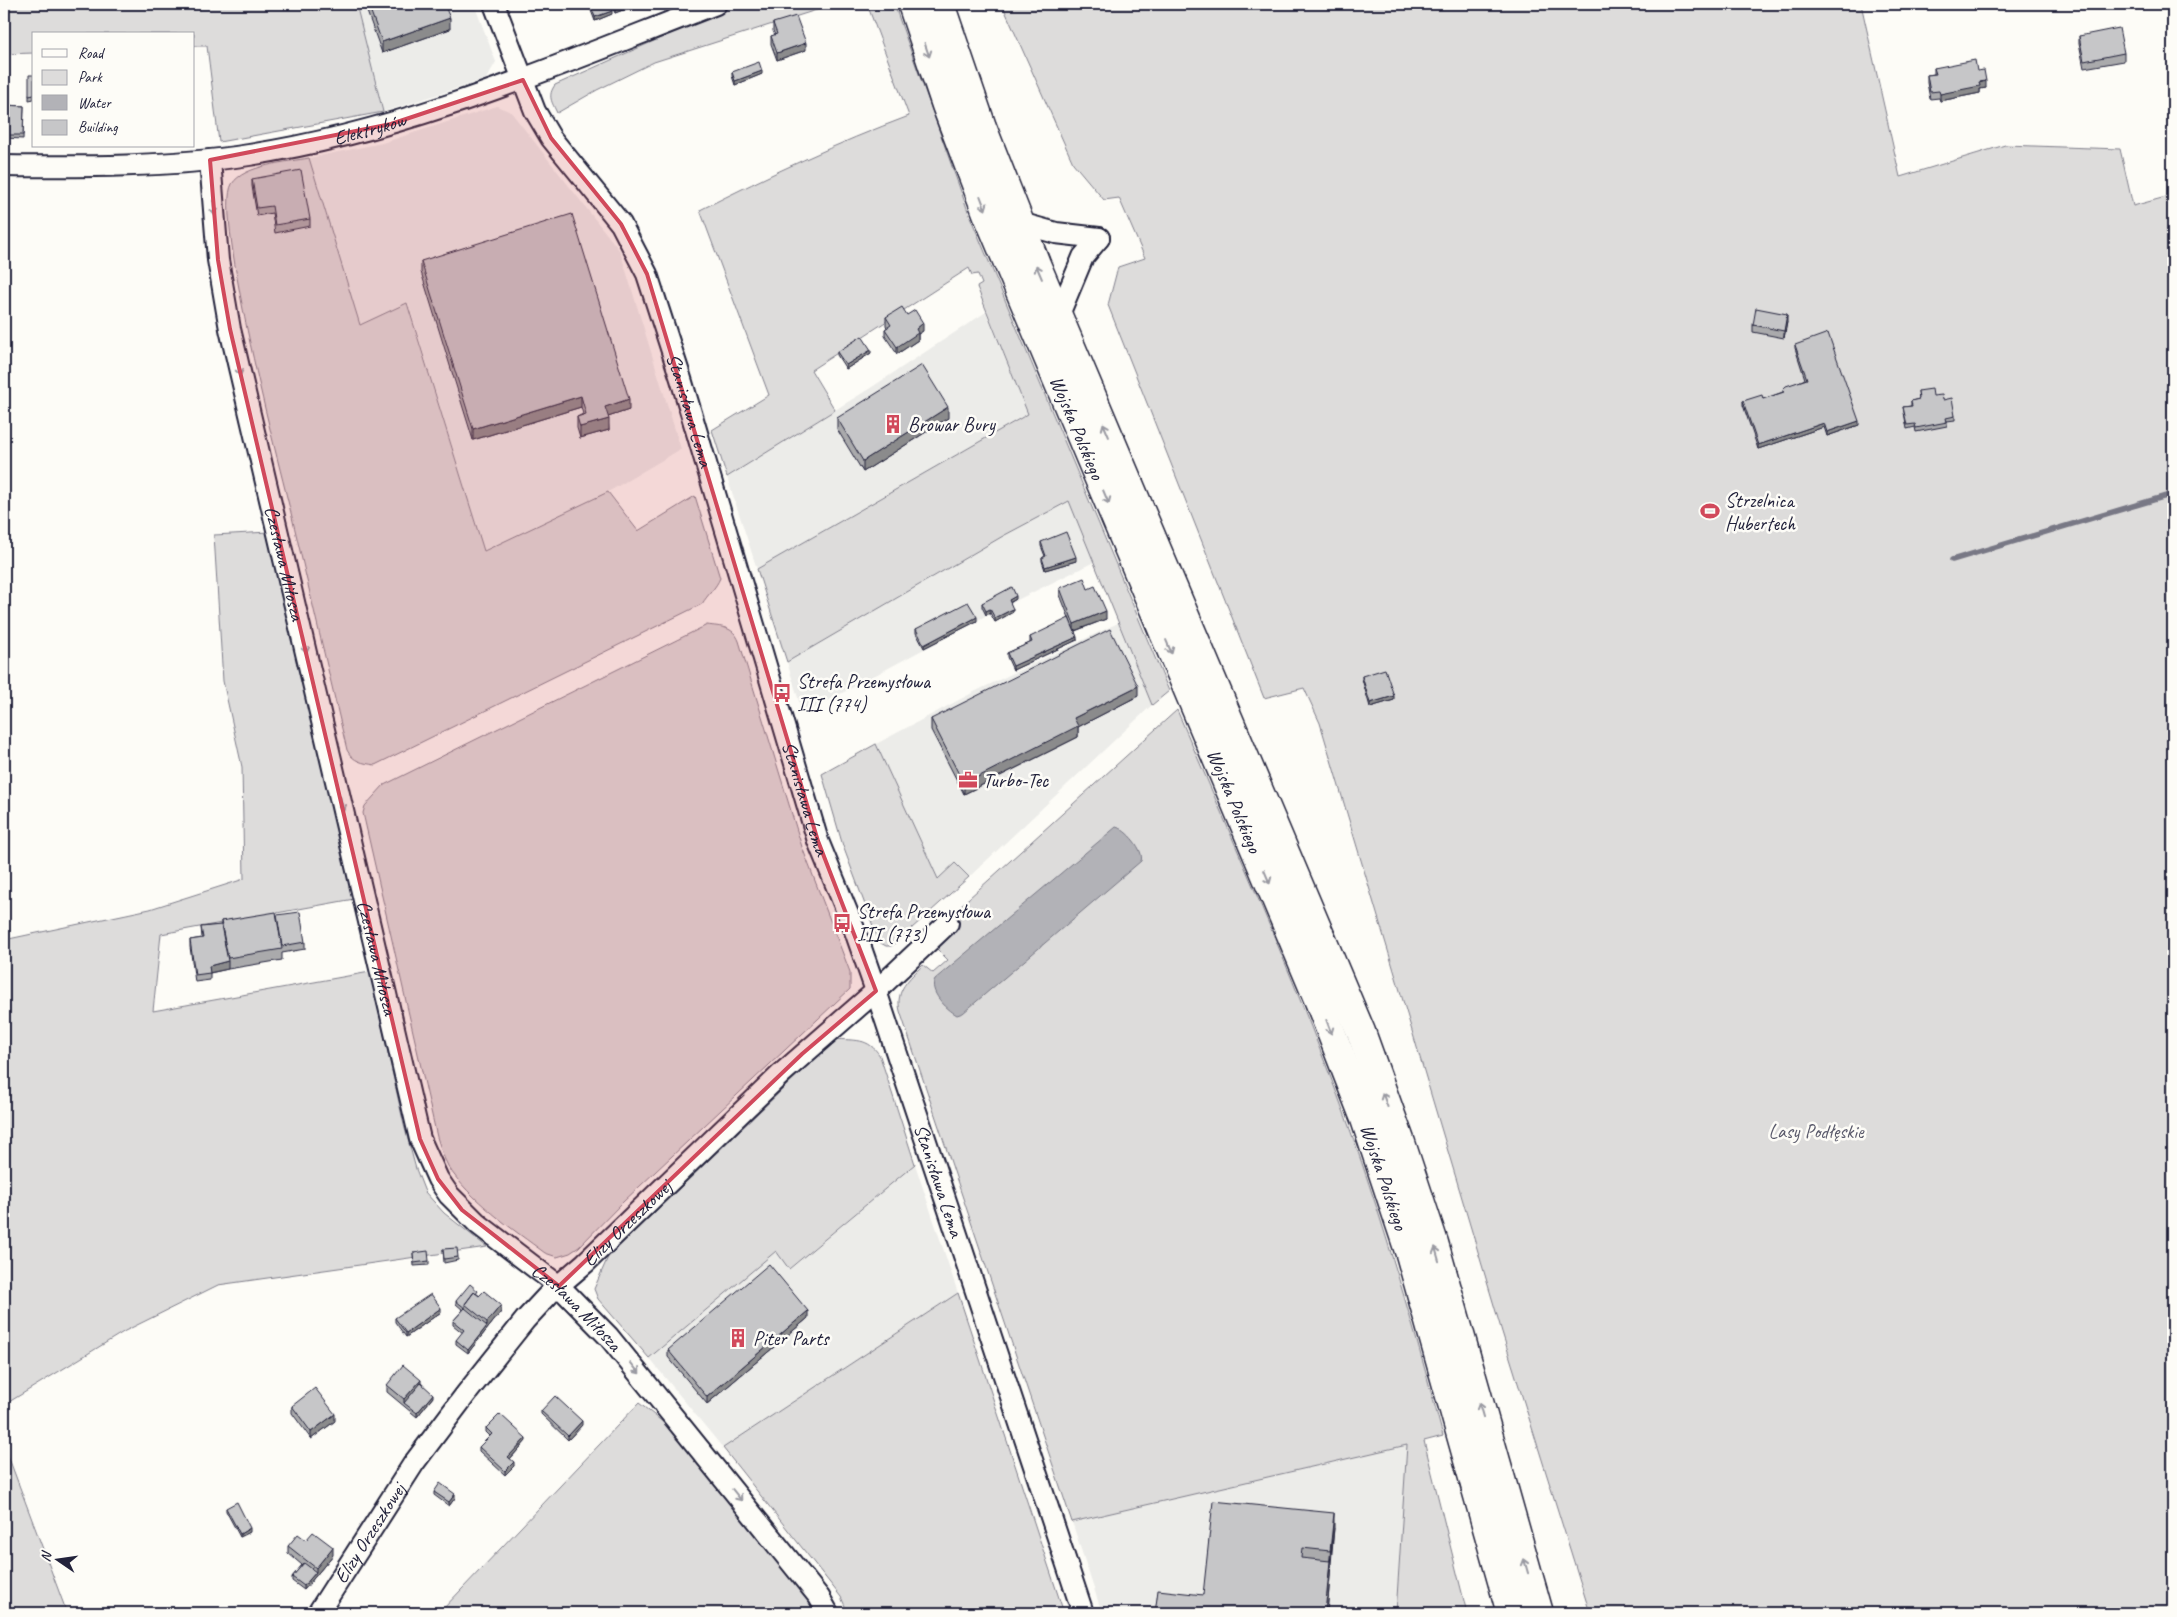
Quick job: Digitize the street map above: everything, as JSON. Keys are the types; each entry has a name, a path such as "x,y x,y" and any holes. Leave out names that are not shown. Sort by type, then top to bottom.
{"main road":[{"name":"Wojska Polskiego","path":"912,4 946,105 987,213 1319,1001 1365,1119 1410,1254 1511,1613"},
{"name":"Wojska Polskiego","path":"940,4 982,127 1058,317 1364,1041 1434,1242 1539,1613"}],"street":[{"name":"Stanisława Lema","path":"494,4 535,111 551,138 621,224 647,274 818,841 855,931 876,991 1083,1613"},
{"name":"Elektryków","path":"4,166 53,167 210,160 332,139 391,124 522,80 716,4"},
{"name":"Czesława Miłosza","path":"210,160 218,260 230,329 420,1139 438,1179 462,1210 559,1286 620,1349 819,1598 828,1613"},
{"path":"1020,223 1071,236 1099,238 1083,257 1058,317"},
{"name":"Elizy Orzeszkowej","path":"318,1613 414,1463 525,1320 788,1067 876,991 948,923"}],"highlighted area":[{"path":"523,80 551,138 621,224 647,274 818,841 876,991 802,1054 559,1286 462,1210 438,1179 420,1139 230,329 218,260 210,160 391,124"}],"shaded area":[{"path":"356,4 474,4 496,62 486,79 383,112"},
{"path":"497,106 511,112 620,251 681,449 608,492 484,551 408,303 360,325 309,158 382,143"},
{"path":"986,312 1028,414 757,569 727,477 872,387"},
{"path":"1069,501 1094,562 991,613 803,714 787,662 1003,536"},
{"name":"Turbo-Tec","path":"1118,623 1152,705 969,877 955,863 938,880 876,744 974,692"},
{"path":"915,1164 958,1293 723,1448 649,1358 776,1251 790,1269"},
{"path":"1408,1445 1396,1613 1102,1613 1072,1522"}],"green space":[{"path":"4,4 356,4 383,112 219,142 207,46 195,46 195,32 32,32 32,53 4,54"},
{"path":"737,4 835,4 654,62 597,90 557,113 551,96 555,85"},
{"path":"867,4 894,4 969,214 1169,691 1152,705 1069,501 1003,536 787,662 757,569 1028,414 977,287 982,284 978,274 972,275 969,268 811,370 835,410 727,477 712,430 769,395 700,210 803,160 909,116"},
{"name":"Lasy Podłęskie","path":"1002,4 1861,4 1900,177 2005,145 2120,149 2133,206 2173,195 2173,1613 1590,1613 1502,1332 1320,723 1304,688 1264,698 1108,305 1118,267 1145,258 1119,198 1104,200 1073,163"},
{"path":"309,158 360,325 407,303 484,551 608,492 638,531 695,496 720,578 702,604 375,765 362,763 352,757 347,750 250,344 239,291 232,243 229,206 232,184 246,172 256,168"},
{"path":"269,532 354,899 161,934 153,1011 370,972 404,1125 416,1169 425,1192 444,1213 487,1247 218,1285 125,1331 4,1405 4,940 150,909 244,879 242,767 223,681 214,535"},
{"path":"707,625 730,630 739,641 802,847 850,972 850,989 623,1202 579,1247 570,1253 557,1257 545,1253 479,1202 448,1166 437,1137 363,813 365,806 384,785"},
{"path":"1177,710 1293,981 1346,1117 1377,1207 1405,1298 1443,1436 1424,1441 1467,1613 1396,1613 1407,1445 1072,1522 900,1011 901,991 913,975 923,965 933,973 948,960 930,942 937,927"},
{"path":"876,744 938,879 955,863 969,877 892,946 886,946 879,942 843,846 822,774"},
{"path":"835,1039 855,1040 866,1043 880,1056 915,1164 789,1269 776,1251 649,1358 598,1299 594,1289 608,1257"},
{"path":"958,1293 1064,1613 848,1613 841,1597 723,1448"},
{"path":"639,1403 669,1427 808,1600 814,1613 444,1613 442,1610"},
{"path":"4,1445 67,1613 4,1613"}],"water":[{"path":"1116,827 1125,832 1134,841 1140,852 1141,861 963,1013 957,1015 948,1009 936,994 933,984 935,979"}],"building":[{"path":"368,4 444,4 450,18 382,42"},
{"path":"590,4 610,4 612,11 595,17"},
{"path":"613,4 628,4 615,9"},
{"path":"796,16 806,43 777,53 771,36 777,34 773,23"},
{"path":"2119,28 2124,53 2084,61 2079,36"},
{"path":"1975,60 1977,71 1984,70 1986,81 1979,82 1980,86 1940,94 1939,91 1930,92 1927,75 1936,74 1934,68"},
{"path":"759,62 762,71 735,81 732,72"},
{"path":"29,75 32,75 32,95 29,96"},
{"path":"4,105 24,106 23,135 4,135"},
{"path":"301,170 310,219 275,225 272,206 257,208 252,179"},
{"path":"572,214 629,399 605,407 609,419 580,427 577,417 586,414 581,396 473,429 421,261"},
{"path":"902,307 907,315 915,310 923,323 916,329 918,333 897,347 885,329 891,325 886,317"},
{"path":"1756,308 1787,314 1784,331 1753,325"},
{"path":"1828,333 1859,421 1827,432 1824,423 1758,445 1743,401 1762,395 1763,399 1784,392 1783,389 1786,386 1807,379 1795,345"},
{"path":"862,336 871,350 846,365 837,352"},
{"name":"Browar Bury","path":"922,365 948,407 863,461 837,418"},
{"path":"1932,389 1933,396 1942,395 1943,400 1952,398 1955,416 1946,418 1947,422 1916,428 1915,424 1907,425 1903,407 1912,406 1911,401 1919,399 1918,391"},
{"path":"1066,532 1076,557 1045,567 1042,558 1046,556 1041,542"},
{"path":"1084,578 1088,589 1095,586 1106,611 1074,624 1060,588"},
{"path":"1012,587 1016,596 1009,600 1013,609 995,618 990,609 986,611 982,603"},
{"path":"968,602 977,617 924,645 916,629"},
{"path":"1069,618 1077,637 1013,666 1007,653 1032,642 1030,637"},
{"path":"1110,629 1138,686 1074,718 1078,726 964,784 931,719"},
{"path":"1385,669 1394,696 1370,703 1362,676"},
{"path":"276,912 282,949 228,958 221,921"},
{"path":"300,912 305,942 282,946 277,915"},
{"path":"221,925 228,961 209,966 210,973 195,975 190,940 203,938 201,927"},
{"path":"457,1248 458,1257 444,1259 443,1249"},
{"path":"428,1251 429,1261 414,1263 413,1253"},
{"name":"Piter Parts","path":"769,1264 808,1311 707,1397 668,1350"},
{"path":"470,1284 478,1291 476,1294 474,1292 465,1304 465,1308 456,1301"},
{"path":"484,1291 501,1305 487,1322 465,1304 474,1292 479,1296"},
{"path":"431,1294 441,1308 406,1333 395,1318"},
{"path":"465,1308 487,1326 468,1350 456,1340 464,1330 453,1321"},
{"path":"403,1365 421,1380 404,1399 387,1385"},
{"path":"421,1383 433,1394 417,1413 404,1403"},
{"path":"315,1388 335,1414 311,1432 292,1406"},
{"path":"555,1396 582,1421 568,1436 541,1411"},
{"path":"500,1414 526,1438 508,1457 514,1462 505,1471 479,1447 492,1434 486,1428"},
{"path":"440,1483 455,1494 449,1502 434,1492"},
{"path":"1213,1501 1334,1513 1330,1551 1302,1548 1301,1558 1330,1561 1325,1613 1155,1613 1158,1590 1203,1595"},
{"path":"237,1502 250,1528 240,1534 226,1508"},
{"path":"313,1532 333,1547 316,1568 288,1546 298,1534 306,1540"},
{"path":"304,1563 316,1572 304,1586 292,1577"}],"waterway":[{"path":"1952,560 2173,494"}],"place":[{"name":"Browar Bury","path":"893,424"},
{"name":"Strzelnica Hubertech","path":"1710,511"},
{"name":"Strefa Przemysłowa III (774)","path":"782,693"},
{"name":"Turbo-Tec","path":"968,780"},
{"name":"Strefa Przemysłowa III (773)","path":"842,923"},
{"name":"Piter Parts","path":"738,1338"}]}
